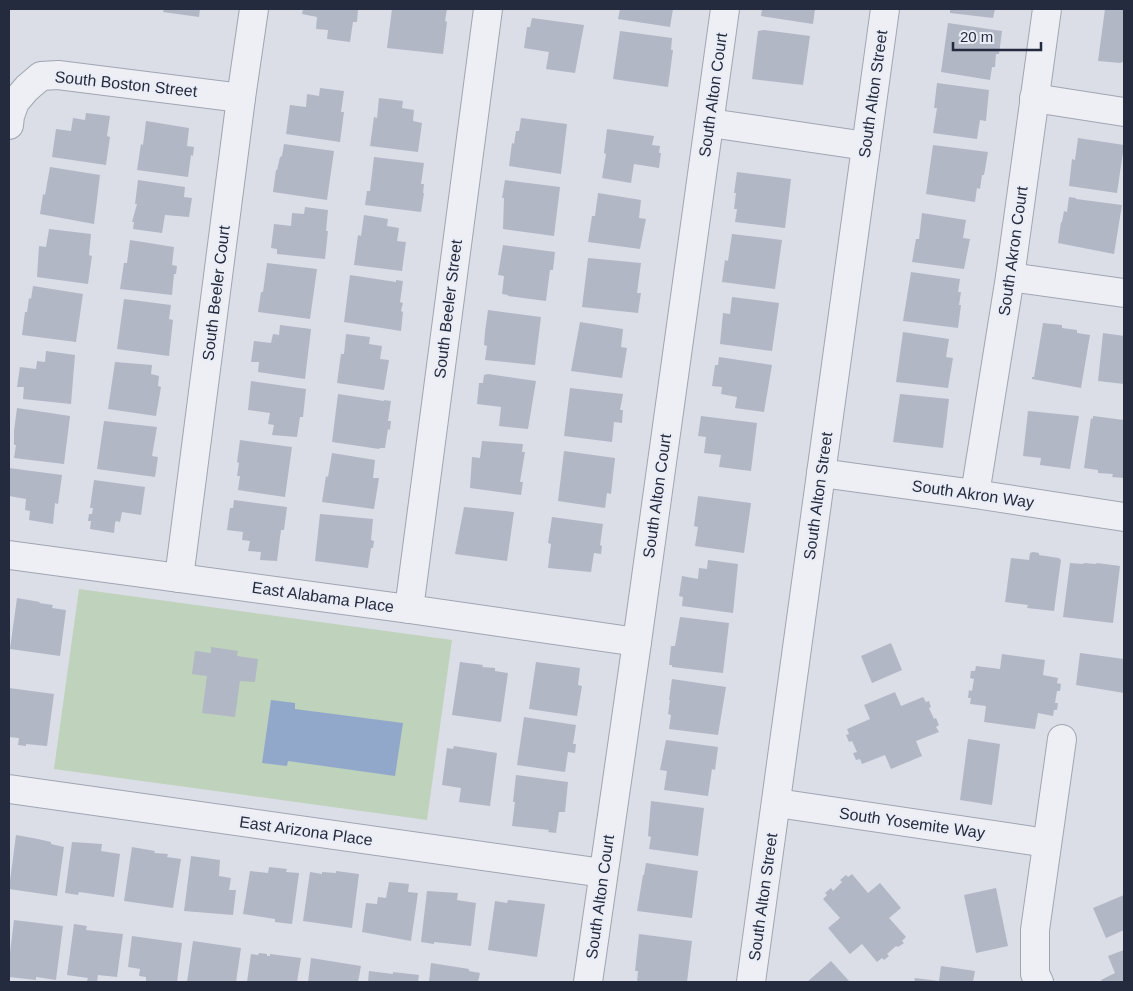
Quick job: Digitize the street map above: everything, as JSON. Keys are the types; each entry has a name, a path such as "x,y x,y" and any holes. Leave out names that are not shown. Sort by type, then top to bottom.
{"street":[{"name":"South Beeler Court","path":"179,578 254,9"},
{"name":"South Beeler Street","path":"409,609 488,9"},
{"name":"South Alton Court","path":"588,982 710,123 724,9"},
{"name":"South Alton Street","path":"751,982 885,9"},
{"name":"South Akron Court","path":"976,494 1010,277 1047,9"},
{"name":"South Boston Street","path":"9,126 15,102 41,76 58,74 241,98"},
{"path":"1034,98 1124,112"},
{"path":"710,123 866,146"},
{"path":"1010,277 1124,294"},
{"name":"South Akron Way","path":"822,473 1124,516"},
{"name":"East Alabama Place","path":"9,555 637,642"},
{"path":"1039,982 1035,974 1036,930 1062,739"},
{"name":"East Arizona Place","path":"9,790 603,872"},
{"name":"South Yosemite Way","path":"776,804 1047,842"}],"green space":[{"path":"79,589 452,640 427,820 54,769"}],"water":[{"path":"271,700 295,703 295,709 403,723 395,776 288,761 287,766 262,763"}],"building":[{"path":"164,9 200,9 199,17 163,12"},
{"path":"303,9 358,9 357,22 353,22 350,42 327,39 328,30 316,29 317,17 302,14"},
{"path":"392,9 447,9 443,54 387,48"},
{"path":"620,9 673,9 670,27 618,19"},
{"path":"762,9 815,9 813,24 761,16"},
{"path":"950,9 995,9 993,18 950,13"},
{"path":"1105,9 1124,9 1124,62 1121,63 1098,61"},
{"path":"532,18 584,25 575,73 546,69 549,52 524,48 527,27 530,27"},
{"path":"948,23 1002,31 999,54 996,54 995,67 992,67 990,80 941,72"},
{"path":"764,30 810,36 803,85 752,79 758,31"},
{"path":"620,31 672,38 671,50 673,50 668,87 613,79"},
{"path":"937,83 989,90 986,121 980,120 977,139 933,133 937,108 934,108"},
{"path":"320,88 344,91 341,112 344,112 340,142 286,134 290,105 306,107 307,94 319,96"},
{"path":"379,98 403,101 402,108 414,110 413,121 422,123 418,152 370,146 374,117 377,118"},
{"path":"86,113 110,116 107,136 110,137 106,165 52,157 56,129 71,131 73,118 85,120"},
{"path":"521,118 567,124 561,174 509,166 512,143 514,144 516,131 519,131"},
{"path":"146,121 189,128 187,146 194,147 188,177 137,170"},
{"path":"607,129 654,136 652,145 660,146 659,168 634,164 631,183 602,178 606,154 604,153"},
{"path":"1078,138 1124,145 1117,193 1069,186 1072,159 1075,160"},
{"path":"284,144 334,151 327,200 273,192 276,170 282,156"},
{"path":"933,145 988,152 984,175 982,175 980,189 977,188 975,202 926,194"},
{"path":"374,157 424,163 421,184 424,184 424,193 421,212 365,205 367,191 370,191"},
{"path":"50,167 100,175 94,224 40,214"},
{"path":"737,172 791,179 785,228 735,222 737,209 734,209 736,193 734,193"},
{"path":"138,180 185,187 184,197 192,198 189,217 165,215 162,233 133,229 134,222 132,222 137,204 135,204"},
{"path":"505,180 560,187 554,236 503,229 504,198 502,198"},
{"path":"598,193 641,200 639,218 646,219 640,249 588,242 592,216 595,216"},
{"path":"1069,197 1122,205 1114,254 1058,243 1061,222 1064,211 1067,212"},
{"path":"305,207 328,210 325,259 277,254 277,249 271,248 274,224 291,226 292,213 304,214"},
{"path":"922,213 966,220 963,238 970,239 964,269 912,262 916,239 919,239"},
{"path":"364,215 388,219 387,226 399,228 397,241 406,242 402,271 354,265 358,235 361,236"},
{"path":"49,229 91,234 89,255 92,256 88,284 37,277 39,246 46,247"},
{"path":"732,234 782,240 775,289 722,282 725,260 728,261"},
{"path":"130,240 174,247 172,265 177,266 176,274 174,274 172,295 120,289 124,263 127,263"},
{"path":"503,245 555,252 553,270 550,270 546,301 502,294 504,276 498,275"},
{"path":"588,258 641,263 637,293 641,293 638,313 582,307"},
{"path":"267,263 317,269 310,319 258,312"},
{"path":"911,272 960,279 958,292 961,292 959,305 961,305 958,328 903,321"},
{"path":"350,275 396,282 396,280 403,281 400,302 403,303 401,331 344,322"},
{"path":"33,286 83,294 76,342 22,335 25,312 27,312 29,298 31,299"},
{"path":"732,297 779,303 772,351 720,344 723,313 730,314"},
{"path":"124,299 171,305 169,319 173,320 169,356 117,349"},
{"path":"488,310 541,317 535,365 485,360 487,346 484,345"},
{"path":"580,322 623,329 621,347 627,348 622,378 571,371"},
{"path":"1043,323 1062,325 1062,328 1077,330 1077,333 1090,335 1081,388 1032,379 1034,377"},
{"path":"280,325 311,329 305,379 258,372 259,362 251,362 254,341 271,343 273,334 279,335"},
{"path":"903,332 949,339 946,357 953,358 948,388 896,382"},
{"path":"1103,333 1124,336 1124,384 1098,381"},
{"path":"346,334 370,337 369,344 382,346 380,359 389,360 384,390 337,383 341,354 344,354"},
{"path":"46,351 75,355 71,404 23,399 24,387 17,387 20,367 36,369 37,361 45,362"},
{"path":"719,357 772,365 764,412 735,408 737,397 721,394 722,387 712,386 715,365 718,365"},
{"path":"115,362 152,365 151,374 159,376 158,386 161,387 156,416 108,409"},
{"path":"484,375 536,381 528,429 499,426 501,407 477,404 479,383 483,383"},
{"path":"251,381 306,389 303,417 300,417 297,437 272,435 274,425 268,424 270,413 248,410"},
{"path":"570,388 623,394 620,410 623,410 622,423 614,422 612,442 564,436"},
{"path":"338,394 391,401 388,421 391,421 390,430 388,429 385,448 379,449 332,442"},
{"path":"900,394 949,399 943,448 893,442"},
{"path":"17,408 70,416 64,464 14,458 16,445 14,445 14,431"},
{"path":"1028,411 1079,416 1070,469 1040,465 1041,458 1023,456"},
{"path":"701,416 757,423 751,471 719,467 721,455 704,453 706,437 698,436"},
{"path":"1093,416 1124,420 1124,478 1112,477 1113,474 1098,473 1098,470 1084,468 1091,418 1093,419"},
{"path":"104,421 157,427 152,456 158,457 155,477 97,469"},
{"path":"240,440 292,447 285,497 238,490 240,476 237,476 239,463 237,462"},
{"path":"482,441 523,444 522,452 525,452 520,482 523,482 521,495 470,488 472,457 480,458"},
{"path":"564,451 615,458 611,494 607,493 605,508 558,501"},
{"path":"332,453 375,460 373,478 379,478 374,509 322,502"},
{"path":"9,468 62,475 58,504 55,503 53,524 29,520 30,511 25,510 26,499 9,496"},
{"path":"94,480 145,487 141,515 122,512 120,522 116,521 115,523 114,533 90,529 91,521 88,521 89,514 92,514 93,508 90,508"},
{"path":"698,496 751,503 744,553 695,546 698,527 694,526"},
{"path":"234,500 287,507 284,530 281,530 277,561 260,560 261,552 248,551 250,541 242,540 243,532 227,530 230,508 233,508"},
{"path":"464,507 514,512 507,561 455,554"},
{"path":"320,514 373,519 371,540 374,541 368,568 315,561"},
{"path":"552,517 603,524 600,545 602,546 601,554 594,553 591,572 548,568 551,544 548,543"},
{"path":"1033,552 1061,560 1054,611 1027,608 1028,605 1005,602 1011,558 1029,560 1030,553"},
{"path":"708,560 738,564 733,613 682,606 683,597 679,596 682,576 698,579 699,568 707,569"},
{"path":"1070,563 1097,563 1120,566 1113,623 1063,617"},
{"path":"17,598 53,605 52,608 66,610 60,656 10,649"},
{"path":"680,617 729,623 723,673 672,667 672,665 669,665 671,646 675,646"},
{"path":"891,643 902,670 872,683 861,656"},
{"path":"211,647 238,651 237,656 258,659 255,682 240,681 235,717 202,713 207,676 192,674 195,651 211,653"},
{"path":"1080,653 1124,659 1124,693 1076,685"},
{"path":"1002,654 1045,660 1043,675 1058,678 1057,683 1061,684 1060,691 1057,691 1055,703 1058,703 1057,710 1054,710 1053,716 1038,713 1035,729 984,722 986,706 970,704 971,698 968,698 969,690 972,691 974,679 970,678 971,671 975,671 976,666 1000,669"},
{"path":"460,662 483,665 482,667 495,668 495,671 508,673 501,722 452,715"},
{"path":"536,662 580,668 578,685 582,686 577,716 529,709"},
{"path":"672,679 726,687 718,735 669,729 671,715 668,714"},
{"path":"9,688 54,694 47,746 18,745 19,738 9,737"},
{"path":"895,692 901,706 923,697 926,702 929,701 931,707 929,708 939,725 936,727 939,732 916,741 922,756 891,769 885,755 862,764 860,759 856,760 853,753 857,752 852,741 849,742 846,735 849,734 847,729 870,719 864,705"},
{"path":"524,717 576,725 573,744 576,744 575,753 568,752 565,772 517,765"},
{"path":"968,739 1000,744 992,805 960,800"},
{"path":"666,740 718,747 715,770 712,769 708,796 664,790 667,771 660,770"},
{"path":"454,746 497,753 490,806 459,802 461,788 442,785 447,748 453,749"},
{"path":"516,775 568,782 565,812 559,812 556,833 548,832 549,830 512,826"},
{"path":"651,801 704,808 698,856 649,849 651,837 648,836"},
{"path":"16,835 51,842 51,844 64,847 57,896 9,889"},
{"path":"72,842 102,844 101,851 120,854 114,897 79,892 78,895 65,893"},
{"path":"132,847 155,851 154,853 168,854 167,857 181,859 173,908 124,901"},
{"path":"191,856 220,860 219,876 231,878 229,890 236,890 233,915 184,911"},
{"path":"646,863 698,871 692,918 637,911"},
{"path":"269,867 287,869 286,872 299,873 292,924 243,914 250,871 268,873"},
{"path":"336,871 359,874 352,928 303,921 310,872 322,874 322,872 336,873"},
{"path":"852,874 868,893 880,883 901,908 889,918 906,937 902,941 904,943 898,947 896,946 887,954 889,956 884,960 882,958 877,962 862,944 850,954 828,928 840,918 823,899 827,895 825,893 831,888 833,891 842,882 840,880 846,875 848,877"},
{"path":"389,882 409,884 408,892 418,893 411,941 362,932 366,903 377,904 378,897 386,898"},
{"path":"996,888 1008,946 976,953 964,895"},
{"path":"427,891 458,893 457,900 476,903 471,946 421,942"},
{"path":"1124,895 1124,930 1106,938 1093,908"},
{"path":"508,900 545,904 537,957 488,950 495,901 507,903"},
{"path":"14,920 63,926 56,980 36,977 36,980 9,977"},
{"path":"74,924 87,926 86,930 123,934 117,977 98,975 97,982 87,981 88,978 67,975"},
{"path":"639,934 692,941 687,982 637,982 638,971 635,971"},
{"path":"132,936 182,943 177,982 146,982 146,977 139,976 140,969 128,967"},
{"path":"193,941 241,948 236,982 187,982"},
{"path":"1124,950 1124,982 1102,982 1101,980 1115,973 1108,956"},
{"path":"259,953 267,954 267,956 270,956 270,954 301,958 297,982 247,982 251,954 258,955"},
{"path":"311,958 361,966 358,982 308,982"},
{"path":"831,961 850,982 807,982"},
{"path":"431,963 469,969 469,971 480,973 478,982 429,982"},
{"path":"941,966 975,971 973,982 914,982 915,978 939,981"},
{"path":"369,971 419,975 418,982 368,982"}]}
